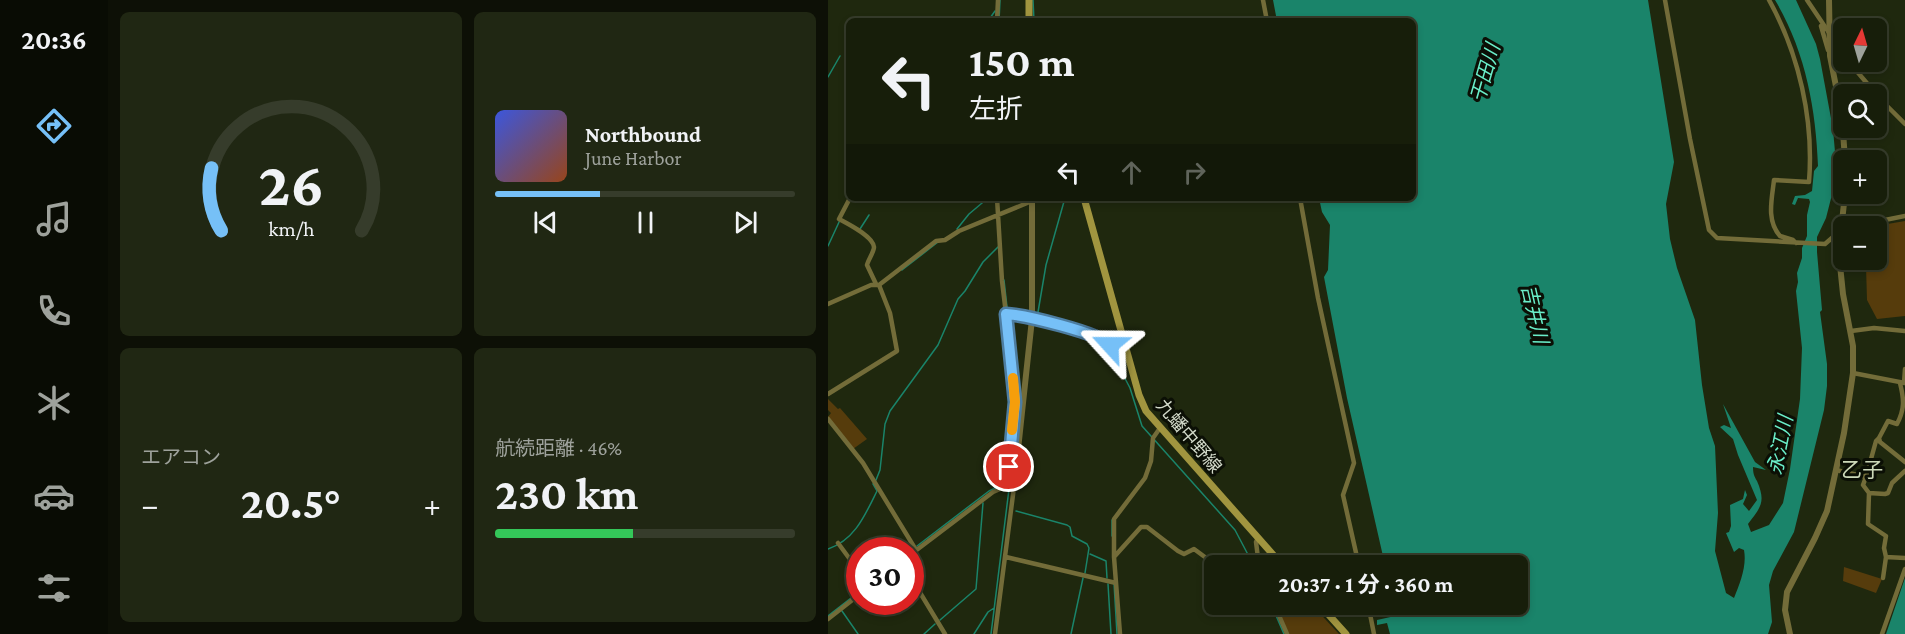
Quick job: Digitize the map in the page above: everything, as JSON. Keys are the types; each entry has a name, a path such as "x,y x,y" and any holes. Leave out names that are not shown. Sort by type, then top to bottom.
{"main road":[{"path":"1029,0 1029,18"},
{"name":"九蟠中野線","path":"1085,201 1139,395 1146,411 1273,555"},
{"path":"1329,615 1346,634"}],"street":[{"path":"997,18 998,0"},
{"path":"1263,0 1266,18"},
{"path":"1665,0 1709,230 1718,238 1796,243 1825,244 1833,237"},
{"path":"1769,0 1783,26 1799,75 1810,140 1809,182 1774,180 1770,214 1773,223 1780,236 1796,243"},
{"path":"1806,0 1833,40"},
{"path":"1829,0 1830,56"},
{"path":"1820,20 1842,117 1844,150"},
{"path":"1857,72 1867,84"},
{"path":"1887,106 1905,124"},
{"path":"828,394 897,351 890,313 867,266 873,243 863,233 841,220 849,201"},
{"path":"995,634 1006,557 1015,402 1008,314 1002,281 997,201"},
{"path":"828,304 878,285 940,241 1028,201"},
{"path":"1009,485 1032,319 1032,201"},
{"path":"1301,201 1318,298 1354,463 1343,495 1357,555"},
{"path":"1887,220 1905,216"},
{"path":"1790,634 1785,610 1787,591 1827,511 1854,373 1851,331 1840,270"},
{"path":"1008,314 1102,338 1110,345 1124,370"},
{"path":"1851,331 1874,328 1905,331"},
{"path":"1882,578 1886,557 1884,548 1886,536 1868,524 1869,493 1863,484 1876,441 1880,438 1888,421 1897,424 1903,412 1905,369"},
{"path":"1854,373 1903,383"},
{"path":"828,419 863,463 908,537"},
{"path":"1120,634 1114,583 1114,519 1149,471 1153,437 1160,428"},
{"path":"1880,438 1880,441 1905,462"},
{"path":"1836,470 1866,477"},
{"path":"1869,493 1888,493 1892,483 1905,471"},
{"path":"924,542 983,499 1009,485"},
{"path":"1114,557 1143,525 1178,551 1184,554 1194,549 1204,556"},
{"path":"1258,538 1256,542 1258,555"},
{"path":"839,544 846,554"},
{"path":"1006,557 1114,583"},
{"path":"1886,557 1905,558"},
{"path":"1882,634 1905,568"},
{"path":"924,599 945,634"},
{"path":"828,619 846,605"},
{"path":"1279,615 1287,634"},
{"path":"1370,615 1374,634"}],"shaded area":[{"path":"1905,221 1905,316 1877,319 1867,300 1866,270 1887,270 1887,224"},
{"path":"828,399 838,409 840,408 867,439 853,449 828,417 831,413 828,410"},
{"path":"1844,567 1882,579 1876,593 1843,581"},
{"path":"1280,615 1321,615 1339,634 1289,634"}],"water":[{"path":"1273,0 1648,0 1674,162 1666,204 1670,239 1677,268 1695,320 1702,385 1709,428 1715,446 1718,513 1715,551 1726,593 1734,598 1745,556 1744,550 1739,548 1734,552 1726,533 1729,532 1731,526 1730,505 1743,499 1745,490 1747,495 1743,504 1749,511 1757,500 1733,439 1720,427 1724,425 1731,428 1723,404 1755,462 1766,470 1753,467 1762,499 1748,524 1751,532 1769,525 1783,503 1800,399 1802,348 1796,291 1802,248 1807,236 1807,215 1810,202 1809,199 1798,198 1795,205 1792,204 1795,196 1805,195 1812,191 1814,171 1818,166 1817,144 1811,101 1801,59 1775,0 1796,0 1816,44 1820,59 1835,150 1833,150 1833,191 1826,218 1817,237 1822,310 1820,312 1827,364 1827,386 1824,410 1794,532 1773,571 1769,585 1772,622 1768,634 1390,634 1387,623 1377,625 1377,620 1395,615 1528,615 1528,555 1383,555 1347,398 1324,277 1328,270 1330,225 1322,212 1320,201 1416,201 1416,18 1276,18"},
{"path":"1905,578 1905,634 1886,634"}],"waterway":[{"path":"999,18 1000,0"},
{"path":"1033,0 1034,18"},
{"path":"990,18 995,11"},
{"path":"828,77 840,56"},
{"path":"957,229 969,214 984,201"},
{"path":"1037,318 1046,265 1064,201"},
{"path":"860,229 869,215"},
{"path":"828,246 840,220"},
{"path":"902,270 938,242"},
{"path":"876,480 880,470 885,424 890,411 938,345 958,299 983,262 999,246"},
{"path":"1004,280 1017,397"},
{"path":"1086,336 1102,341"},
{"path":"1109,348 1130,388 1142,426 1235,530 1248,555"},
{"path":"1010,484 1011,465"},
{"path":"924,541 989,491 1006,483"},
{"path":"828,549 845,540 858,526 877,491 873,484"},
{"path":"991,634 1009,489"},
{"path":"940,620 976,589 983,503"},
{"path":"1016,511 1070,527 1072,536 1087,544 1089,548 1085,573"},
{"path":"1112,520 1112,536"},
{"path":"1090,554 1106,561 1107,578"},
{"path":"1071,634 1083,578"},
{"path":"1114,583 1117,634"},
{"path":"1108,584 1111,634"},
{"path":"828,616 846,602"},
{"path":"974,634 988,612 994,608"},
{"path":"842,611 858,634"},
{"path":"1276,615 1284,634"},
{"path":"924,634 935,624"}],"slow traffic":[{"path":"1012,430 1015,402 1013,378"}],"district":[{"name":"乙子","path":"1862,470"}],"route":[{"path":"1009,467 1015,402 1006,314 1102,338 1110,345"}],"water label":[{"name":"干田川","path":"1485,73"},
{"name":"吉井川","path":"1535,314"},
{"name":"永江川","path":"1780,445"}]}
